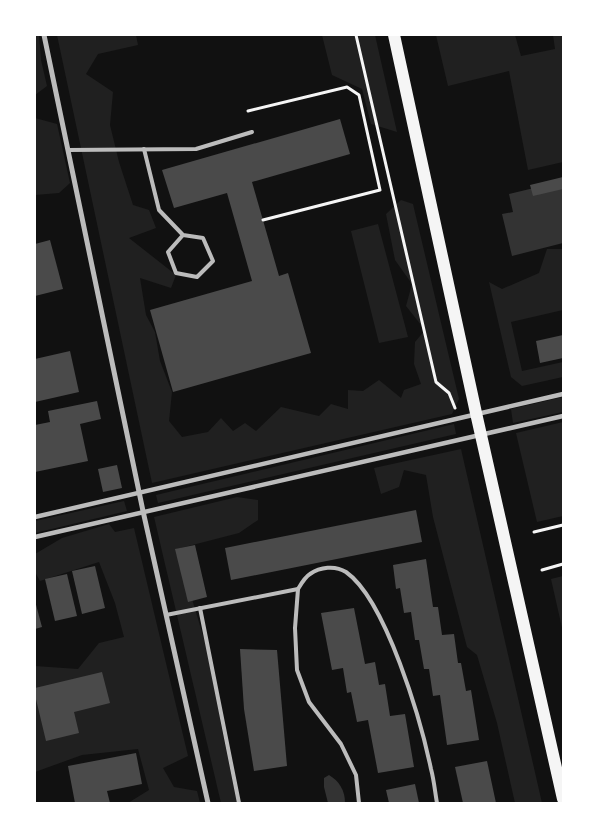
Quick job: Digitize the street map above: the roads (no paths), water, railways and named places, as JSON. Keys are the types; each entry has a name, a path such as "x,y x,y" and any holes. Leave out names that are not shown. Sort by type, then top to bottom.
{"main road":[{"path":"394,35 476,414 563,799"}],"street":[{"path":"44,35 140,493 142,511 208,803"},
{"path":"35,517 563,394"},
{"path":"35,537 563,416"}],"lane":[{"path":"68,150 196,149 252,132"},
{"path":"144,149 159,210 182,235 203,238 213,261 197,277 176,273 168,252 182,235"},
{"path":"359,803 356,775 341,744 309,702 297,670 295,628 298,589 309,574 325,567 344,571 360,585 385,628 412,698 432,770 437,803"},
{"path":"166,615 298,589"},
{"path":"200,608 239,803"}]}
